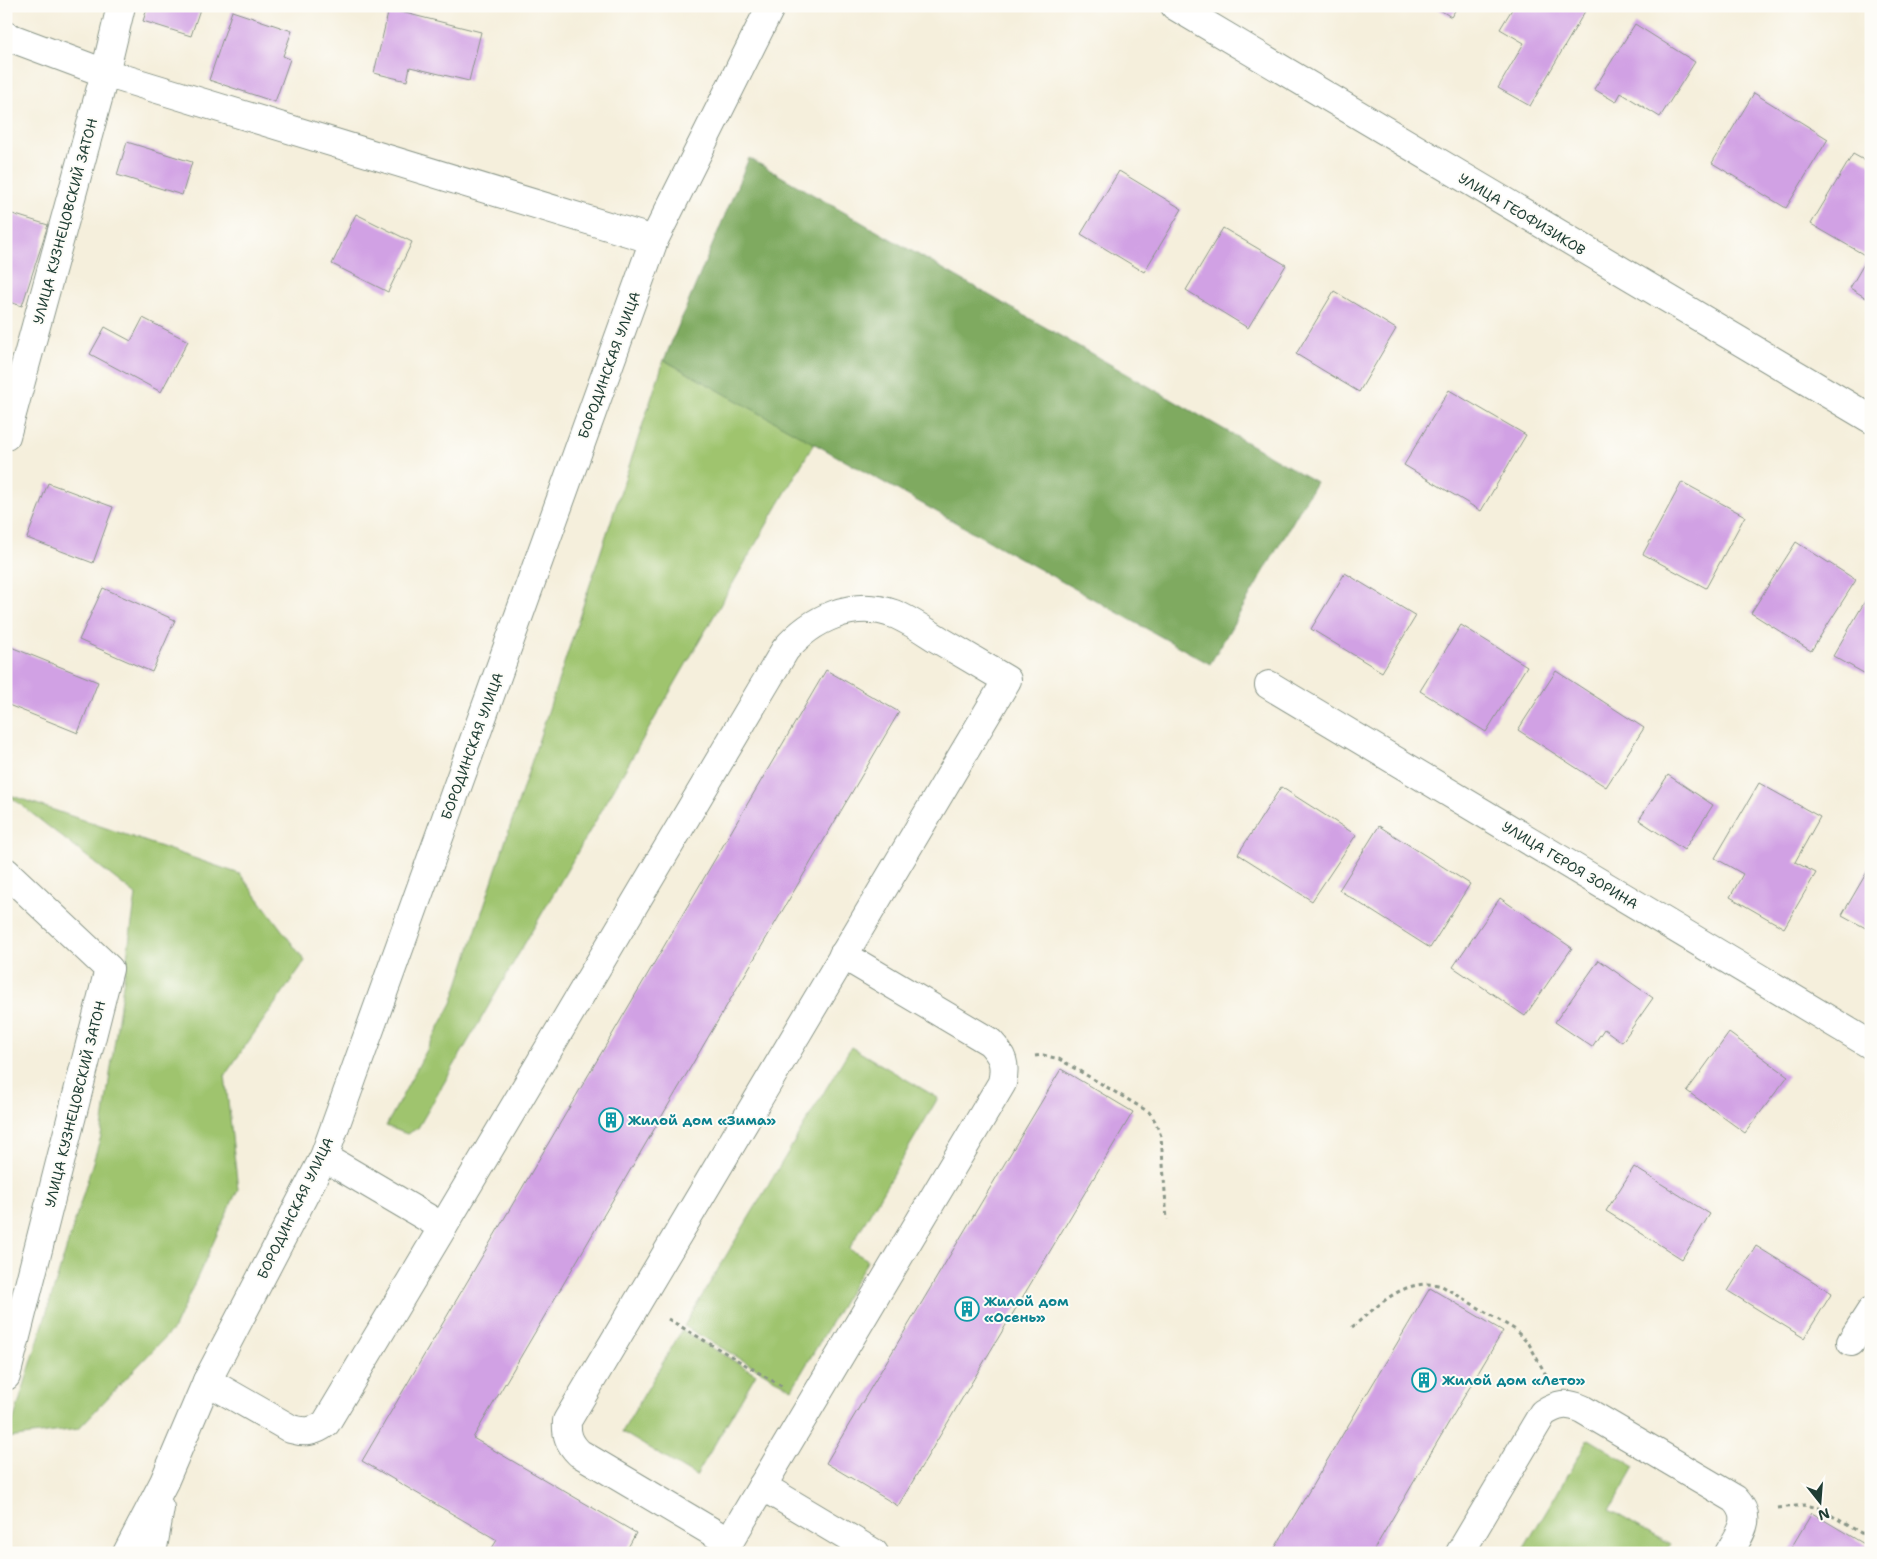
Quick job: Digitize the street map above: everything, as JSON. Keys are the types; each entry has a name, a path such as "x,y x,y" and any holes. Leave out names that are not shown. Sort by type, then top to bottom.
{"street":[{"name":"УЛИЦА КУЗНЕЦОВСКИЙ ЗАТОН","path":"6,436 105,73 121,6"},
{"name":"БОРОДИНСКАЯ УЛИЦА","path":"127,1553 164,1482 207,1381 324,1157 654,240 772,6"},
{"name":"УЛИЦА ГЕОФИЗИКОВ","path":"1175,6 1443,167 1871,419"},
{"path":"6,36 105,73 654,240"},
{"path":"207,1381 292,1429 307,1432 326,1423 785,650 808,627 837,613 867,609 895,614 1007,680 843,955 567,1421 566,1431 569,1441 579,1453 726,1547 1002,1083 1005,1071 999,1052 990,1042 843,955"},
{"name":"УЛИЦА ГЕРОЯ ЗОРИНА","path":"1268,685 1871,1045"},
{"name":"УЛИЦА КУЗНЕЦОВСКИЙ ЗАТОН","path":"6,872 109,969 8,1360"},
{"path":"324,1157 442,1227"},
{"path":"1851,1342 1871,1311"},
{"path":"1460,1553 1543,1413 1561,1404 1572,1404 1582,1408 1735,1499 1742,1506 1744,1515 1742,1530 1729,1553"},
{"name":"БОРОДИНСКАЯ УЛИЦА","path":"152,1553 164,1482"},
{"path":"762,1486 874,1553"}],"path":[{"path":"1003,1061 1042,1055 1058,1059 1149,1112 1161,1136 1167,1220"},
{"path":"1352,1327 1398,1291 1409,1286 1427,1284 1442,1286 1523,1336 1561,1404"},
{"path":"638,1301 811,1404"},
{"path":"1744,1515 1795,1506 1812,1506 1819,1508 1871,1539"}],"green space":[{"path":"749,158 1316,482 1210,664 664,360"},
{"path":"664,360 814,443 418,1128 407,1134 386,1126 452,1003"},
{"path":"7,794 240,874 305,961 225,1075 238,1189 174,1328 78,1429 8,1438 101,1136 136,895"},
{"path":"851,1047 938,1098 849,1249 868,1260 792,1389 684,1326"},
{"path":"682,1330 756,1374 696,1476 622,1432"},
{"path":"1589,1439 1635,1467 1610,1510 1670,1545 1665,1553 1521,1553"}],"building":[{"path":"148,6 201,6 191,36 143,21"},
{"path":"1434,6 1458,6 1451,17"},
{"path":"1514,6 1588,6 1530,106 1498,88 1524,43 1500,29"},
{"path":"389,9 481,32 469,81 410,67 407,81 374,73"},
{"path":"232,11 292,31 283,56 290,59 275,102 209,80"},
{"path":"1635,24 1695,62 1660,117 1621,93 1616,102 1594,89"},
{"path":"1754,93 1828,139 1786,208 1712,163"},
{"path":"127,142 192,162 182,195 117,175"},
{"path":"1853,154 1871,164 1871,301 1850,288 1868,257 1811,224"},
{"path":"1119,171 1182,209 1144,272 1081,234"},
{"path":"6,212 48,225 22,306 6,301"},
{"path":"356,214 412,242 388,292 332,264"},
{"path":"1223,228 1286,265 1248,328 1186,290"},
{"path":"1334,291 1396,329 1359,392 1296,354"},
{"path":"143,318 188,341 161,392 90,354 105,327 131,341"},
{"path":"1449,390 1526,435 1481,511 1404,465"},
{"path":"1682,482 1745,516 1706,588 1643,554"},
{"path":"48,483 113,507 93,563 27,538"},
{"path":"1796,542 1856,580 1811,651 1751,613"},
{"path":"1345,573 1416,616 1382,672 1311,629"},
{"path":"103,588 175,620 152,672 79,640"},
{"path":"1871,591 1871,677 1833,656"},
{"path":"1461,625 1527,666 1486,732 1420,691"},
{"path":"6,645 98,682 78,733 6,704"},
{"name":"Жилой дом «Зима»","path":"826,670 899,712 473,1438 636,1533 625,1553 489,1553 497,1540 362,1461"},
{"path":"1556,671 1644,728 1606,787 1518,730"},
{"path":"1668,775 1713,805 1684,850 1639,820"},
{"path":"1759,783 1820,817 1795,862 1816,873 1784,928 1730,897 1743,874 1715,858"},
{"path":"1281,787 1356,835 1312,901 1238,854"},
{"path":"1379,826 1470,884 1430,948 1339,890"},
{"path":"1871,865 1871,931 1842,915"},
{"path":"1500,898 1572,948 1525,1016 1453,967"},
{"path":"1599,960 1653,998 1622,1042 1604,1029 1592,1047 1555,1022"},
{"path":"1729,1033 1788,1076 1745,1133 1687,1091"},
{"name":"Жилой дом «Осень»","path":"1061,1069 1133,1112 898,1506 826,1463"},
{"path":"1634,1167 1710,1214 1682,1259 1606,1211"},
{"path":"1756,1246 1832,1293 1804,1338 1728,1291"},
{"name":"Жилой дом «Лето»","path":"1430,1288 1503,1331 1372,1553 1272,1553"},
{"path":"1812,1513 1871,1548 1871,1553 1788,1553"}],"place":[{"name":"Жилой дом «Зима»","path":"611,1120"},
{"name":"Жилой дом «Осень»","path":"967,1309"},
{"name":"Жилой дом «Лето»","path":"1424,1380"}]}
